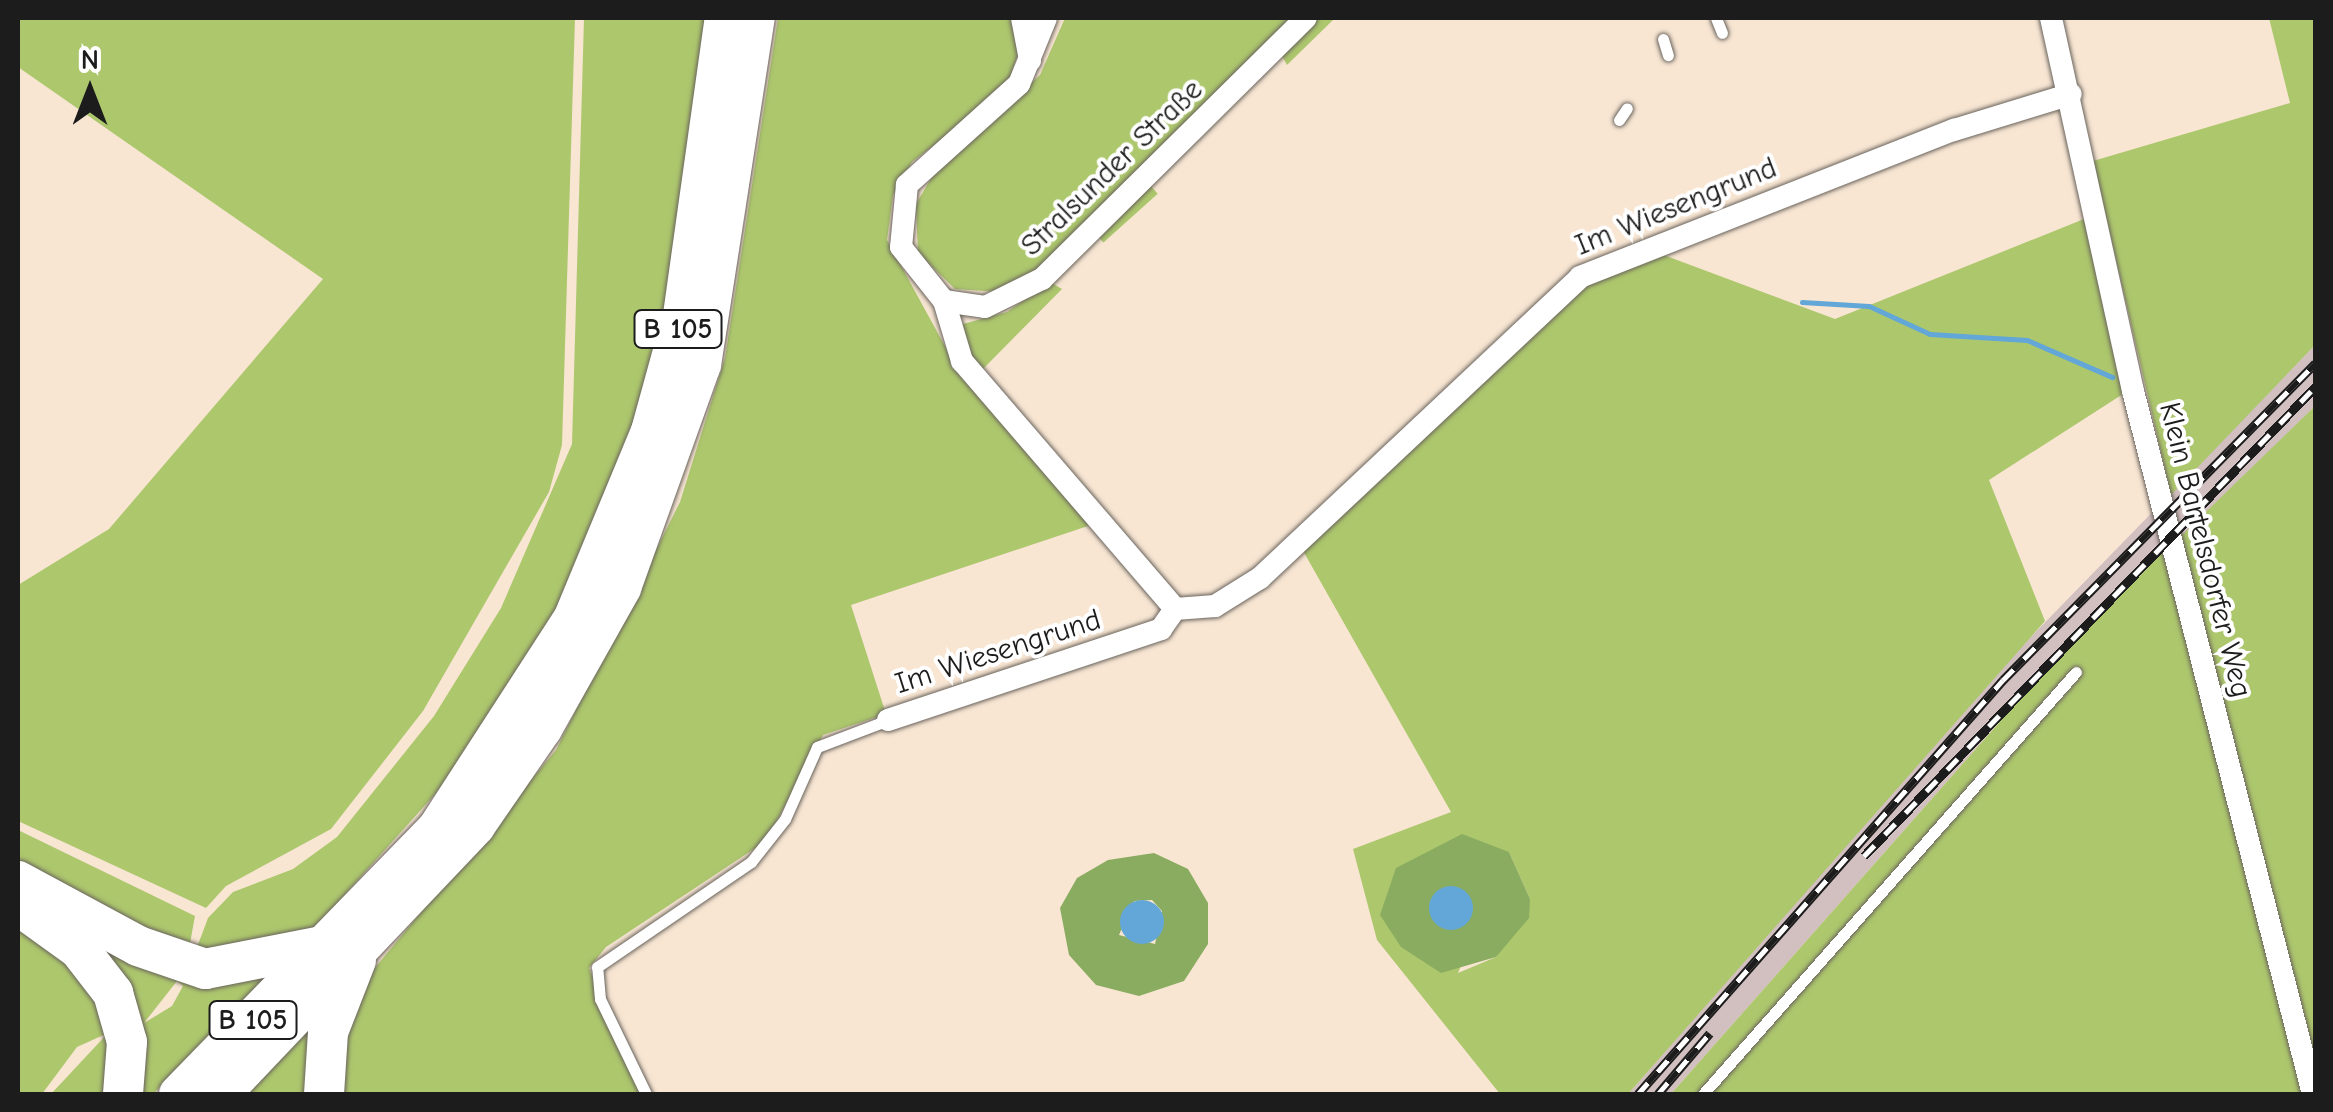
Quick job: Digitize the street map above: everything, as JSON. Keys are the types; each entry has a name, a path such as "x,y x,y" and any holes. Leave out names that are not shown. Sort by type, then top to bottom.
{"highway":[{"name":"B 105","path":"222,1094 342,952 500,740 617,522 682,315 724,18"},
{"name":"B 105","path":"178,1094 342,952 511,778 594,643 653,515 721,282 756,18"},
{"path":"18,880 138,946 205,969 255,966 342,952 328,1032 324,1094"},
{"path":"18,905 80,949 112,993 127,1042 123,1094"}],"street":[{"path":"1022,18 1031,64"},
{"path":"1046,18 1031,64 1003,102 907,185 901,247 944,301 962,361 1175,609"},
{"name":"Stralsunder Straße","path":"944,301 985,306 1042,280 1306,18"},
{"name":"Klein Bartelsdorfer Weg","path":"2051,18 2071,94 2133,391 2313,1094"},
{"name":"Im Wiesengrund","path":"888,720 1161,629 1175,609 1215,606 1260,578 1580,277 1954,130 2071,94"}],"lane":[{"path":"1716,18 1722,32"},
{"path":"1663,40 1668,55"},
{"path":"1619,120 1627,108"},
{"path":"1702,1094 2076,672"},
{"path":"646,1094 600,999 597,966 751,862 785,819 817,747 888,720"}],"shaded area":[{"path":"2315,345 2315,406 2020,699 1671,1094 1628,1094 1991,678"}],"green space":[{"path":"18,18 575,18 562,445 549,492 423,711 331,829 226,886 206,908 18,821 18,585 109,529 323,279 18,67"},
{"path":"584,18 707,18 669,293 634,425 557,607 445,783 312,931 221,963 190,949 196,950 208,918 233,892 293,869 337,837 434,716 501,608 572,444"},
{"path":"778,18 1010,18 1020,48 1006,89 912,162 893,195 887,240 952,359 1091,525 851,605 886,714 823,735 766,841 606,947 589,968 640,1094 331,1094 354,993 556,750 680,502 725,358"},
{"path":"1065,18 1299,18 1047,266 1000,292 955,289 918,253 916,204 937,168 1040,75"},
{"path":"1317,18 1335,18 1287,65 1281,54"},
{"path":"2269,18 2315,18 2315,345 2171,495 2093,161 2290,103"},
{"path":"1149,184 1158,194 1103,243 1095,233"},
{"path":"2084,219 2123,394 1989,480 2045,621 1628,1094 1500,1094 1377,940 1353,849 1451,812 1302,549 1550,305 1653,251 1835,319","holes":["1509,852 1530,899 1496,957 1458,973"]},
{"path":"1050,282 1062,289 981,371 960,345 963,324 1007,312"},
{"path":"2315,406 2315,1068 2178,539"},
{"path":"2163,552 2305,1094 1671,1094 2020,699"},
{"path":"18,830 195,916 189,949 18,872"},
{"path":"1462,834 1509,852 1530,899 1529,918 1496,957 1441,973 1401,947 1380,915 1396,868"},
{"path":"1154,853 1188,869 1208,903 1208,944 1184,981 1139,996 1096,985 1069,955 1060,908 1077,878 1108,860","holes":["1152,900 1162,911 1155,944 1119,935 1134,901"]},
{"path":"18,914 106,994 116,1094 51,1094 108,1033 77,1047 42,1094 18,1094"},
{"path":"84,944 273,974 153,1094 130,1094","holes":["177,981 183,986 172,1006 144,1023"]},
{"path":"319,1020 316,1094 245,1094"}],"water":[{"path":"1451,886 1467,892 1473,908 1467,924 1451,930 1435,924 1429,908 1435,892"},
{"path":"1142,900 1158,906 1164,922 1158,938 1142,944 1126,938 1120,922 1126,906"}],"waterway":[{"path":"1802,302 1869,306 1930,334 2027,340 2112,377"}],"railway":[{"path":"1638,1094 2003,680 2316,363"},
{"path":"1864,856 2316,386"},
{"path":"1658,1094 1710,1033"}]}
